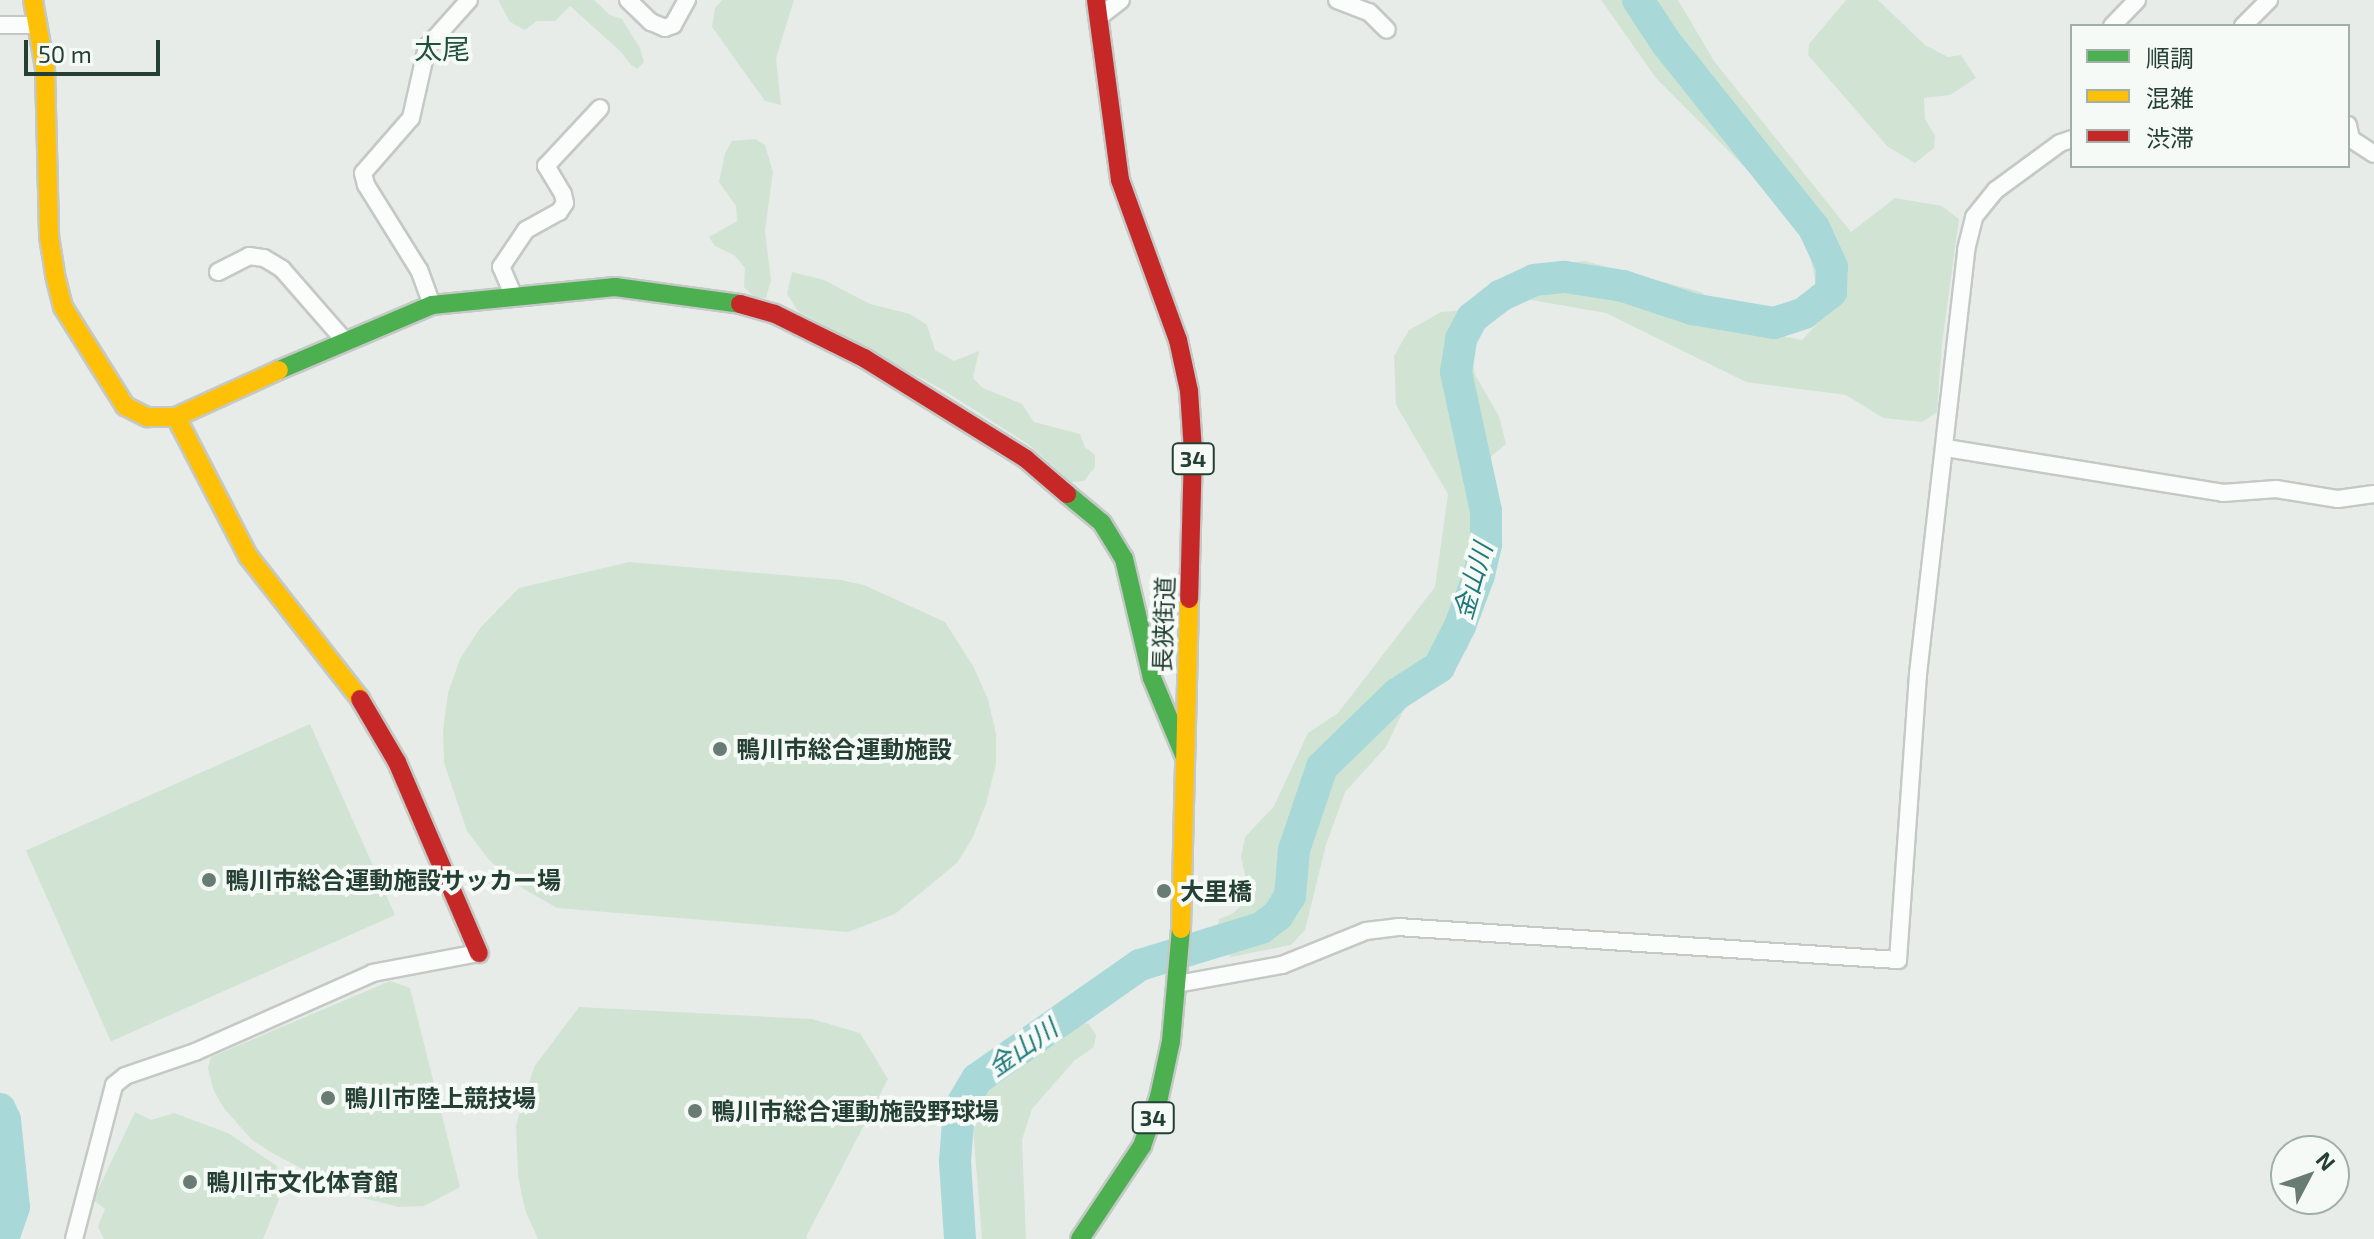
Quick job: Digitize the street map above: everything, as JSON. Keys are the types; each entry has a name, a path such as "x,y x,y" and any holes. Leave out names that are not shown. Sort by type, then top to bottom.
{"street":[{"path":"33,0 45,68 49,236 63,307 125,406 147,417 176,417 344,340 432,305 615,287 734,302 775,314 864,358 1026,459 1087,508 1115,541 1131,578 1161,704 1184,755"},
{"path":"432,305 419,270 366,185 363,173 411,118 427,47 469,0"},
{"path":"628,0 642,16 665,28 673,25 687,0"},
{"path":"1097,9 1121,0"},
{"path":"1337,0 1369,12 1387,30"},
{"path":"2114,24 2137,0"},
{"path":"2245,24 2269,0"},
{"name":"長狭街道","path":"1080,1239 1129,1168 1152,1120 1168,1055 1181,932 1193,451 1189,391 1173,325 1120,180 1097,9"},
{"path":"0,25 36,25"},
{"path":"514,297 501,267 526,230 559,212 565,203 546,166 600,108"},
{"path":"2350,134 2351,139 2374,154"},
{"path":"1178,982 1282,965 1366,931 1398,927 1898,960 1918,674 1966,250 1974,217 1996,190 2060,143 2070,140"},
{"path":"218,272 249,256 264,258 282,269 344,340"},
{"path":"74,1239 114,1085 125,1076 208,1046 373,973 479,953 397,762 371,715 342,672 248,556 176,417"},
{"path":"1946,448 2223,493 2276,489 2338,499 2374,494"}],"green space":[{"path":"498,0 594,0 610,15 622,19 640,48 644,62 637,69 631,65 620,51 570,6 555,21 537,21 525,30 510,22"},
{"path":"722,0 794,0 776,58 781,105 765,101 712,27 715,8"},
{"path":"1601,0 1678,0 1714,61 1851,232 1895,198 1942,206 1959,219 1942,344 1937,412 1922,422 1883,418 1846,395 1746,382 1606,313 1520,298 1541,267 1585,261 1701,292 1751,330 1802,340 1823,317 1804,227 1656,78"},
{"path":"1846,0 1878,0 1925,45 1948,57 1961,55 1976,78 1950,95 1924,98 1925,119 1935,136 1934,148 1915,163 1888,147 1808,55 1809,44"},
{"path":"755,139 765,145 773,172 765,231 771,280 766,298 754,297 744,287 745,268 734,255 715,246 709,237 737,221 736,206 719,182 725,153 732,141"},
{"path":"792,272 824,280 870,304 910,314 927,325 935,350 954,361 979,351 973,378 983,388 1022,404 1034,422 1080,434 1085,447 1095,455 1095,467 1084,481 1071,482 1028,444 943,390 798,311 787,294"},
{"path":"1467,310 1474,332 1471,349 1475,375 1499,416 1506,444 1487,460 1494,549 1487,592 1467,649 1437,683 1412,674 1396,676 1411,695 1386,747 1345,792 1326,845 1305,930 1291,945 1231,957 1223,950 1217,933 1219,919 1232,914 1250,898 1241,857 1245,837 1274,806 1308,733 1338,713 1435,587 1448,494 1396,405 1394,356 1409,330 1441,312"},
{"name":"鴨川市総合運動施設","path":"629,562 841,580 864,585 945,622 973,666 988,699 996,734 996,764 986,804 972,839 957,863 895,914 848,932 557,908 517,885 490,861 467,831 444,763 443,730 448,693 460,659 480,628 519,588"},
{"name":"鴨川市総合運動施設サッカー場","path":"310,724 395,915 111,1041 26,850"},
{"name":"鴨川市陸上競技場","path":"390,981 410,988 460,1187 424,1206 399,1207 355,1196 270,1152 251,1139 223,1107 213,1089 208,1068 211,1057"},
{"name":"鴨川市総合運動施設野球場","path":"579,1007 812,1019 860,1033 888,1079 806,1237 808,1239 538,1239 525,1210 518,1176 516,1125 534,1067"},
{"path":"1078,1022 1089,1024 1096,1035 1094,1047 1074,1061 1032,1109 1022,1140 1026,1239 982,1239 973,1128 977,1100 995,1074 1064,1037"},
{"name":"鴨川市文化体育館","path":"135,1112 151,1120 174,1113 228,1133 277,1166 280,1197 263,1239 104,1239 98,1227 105,1209 93,1200"}],"waterway":[{"name":"金山川","path":"960,1239 955,1161 959,1109 977,1079 1140,965 1261,928 1278,915 1290,896 1294,850 1322,767 1397,694 1439,667 1460,626 1479,575 1486,544 1486,511 1456,372 1461,339 1472,318 1500,296 1534,280 1565,277 1623,286 1692,309 1774,323 1804,313 1831,292 1832,267 1814,228 1667,44 1638,0"},
{"path":"0,1109 5,1120 14,1207 3,1239"}],"traffic: fast":[{"path":"279,370 432,305 615,287 740,304"},
{"path":"1067,494 1102,523 1124,559 1152,678 1184,755"},
{"path":"1080,1239 1142,1146 1159,1097 1171,1041 1181,929"}],"traffic: slow":[{"path":"33,0 45,68 49,236 55,275 63,307 125,406 147,417 176,417 279,370"},
{"path":"176,417 248,556 360,699"},
{"path":"1181,929 1189,599"}],"traffic: jam":[{"path":"1096,0 1120,180 1178,340 1189,391 1193,451 1189,599"},
{"path":"740,304 775,314 864,358 1026,459 1067,494"},
{"path":"360,699 397,762 479,953"}],"place":[{"name":"鴨川市総合運動施設","path":"720,749"},
{"name":"鴨川市総合運動施設サッカー場","path":"209,880"},
{"name":"大里橋","path":"1164,891"},
{"name":"鴨川市陸上競技場","path":"328,1098"},
{"name":"鴨川市総合運動施設野球場","path":"695,1111"},
{"name":"鴨川市文化体育館","path":"190,1182"}],"district":[{"name":"太尾","path":"442,48"}]}
